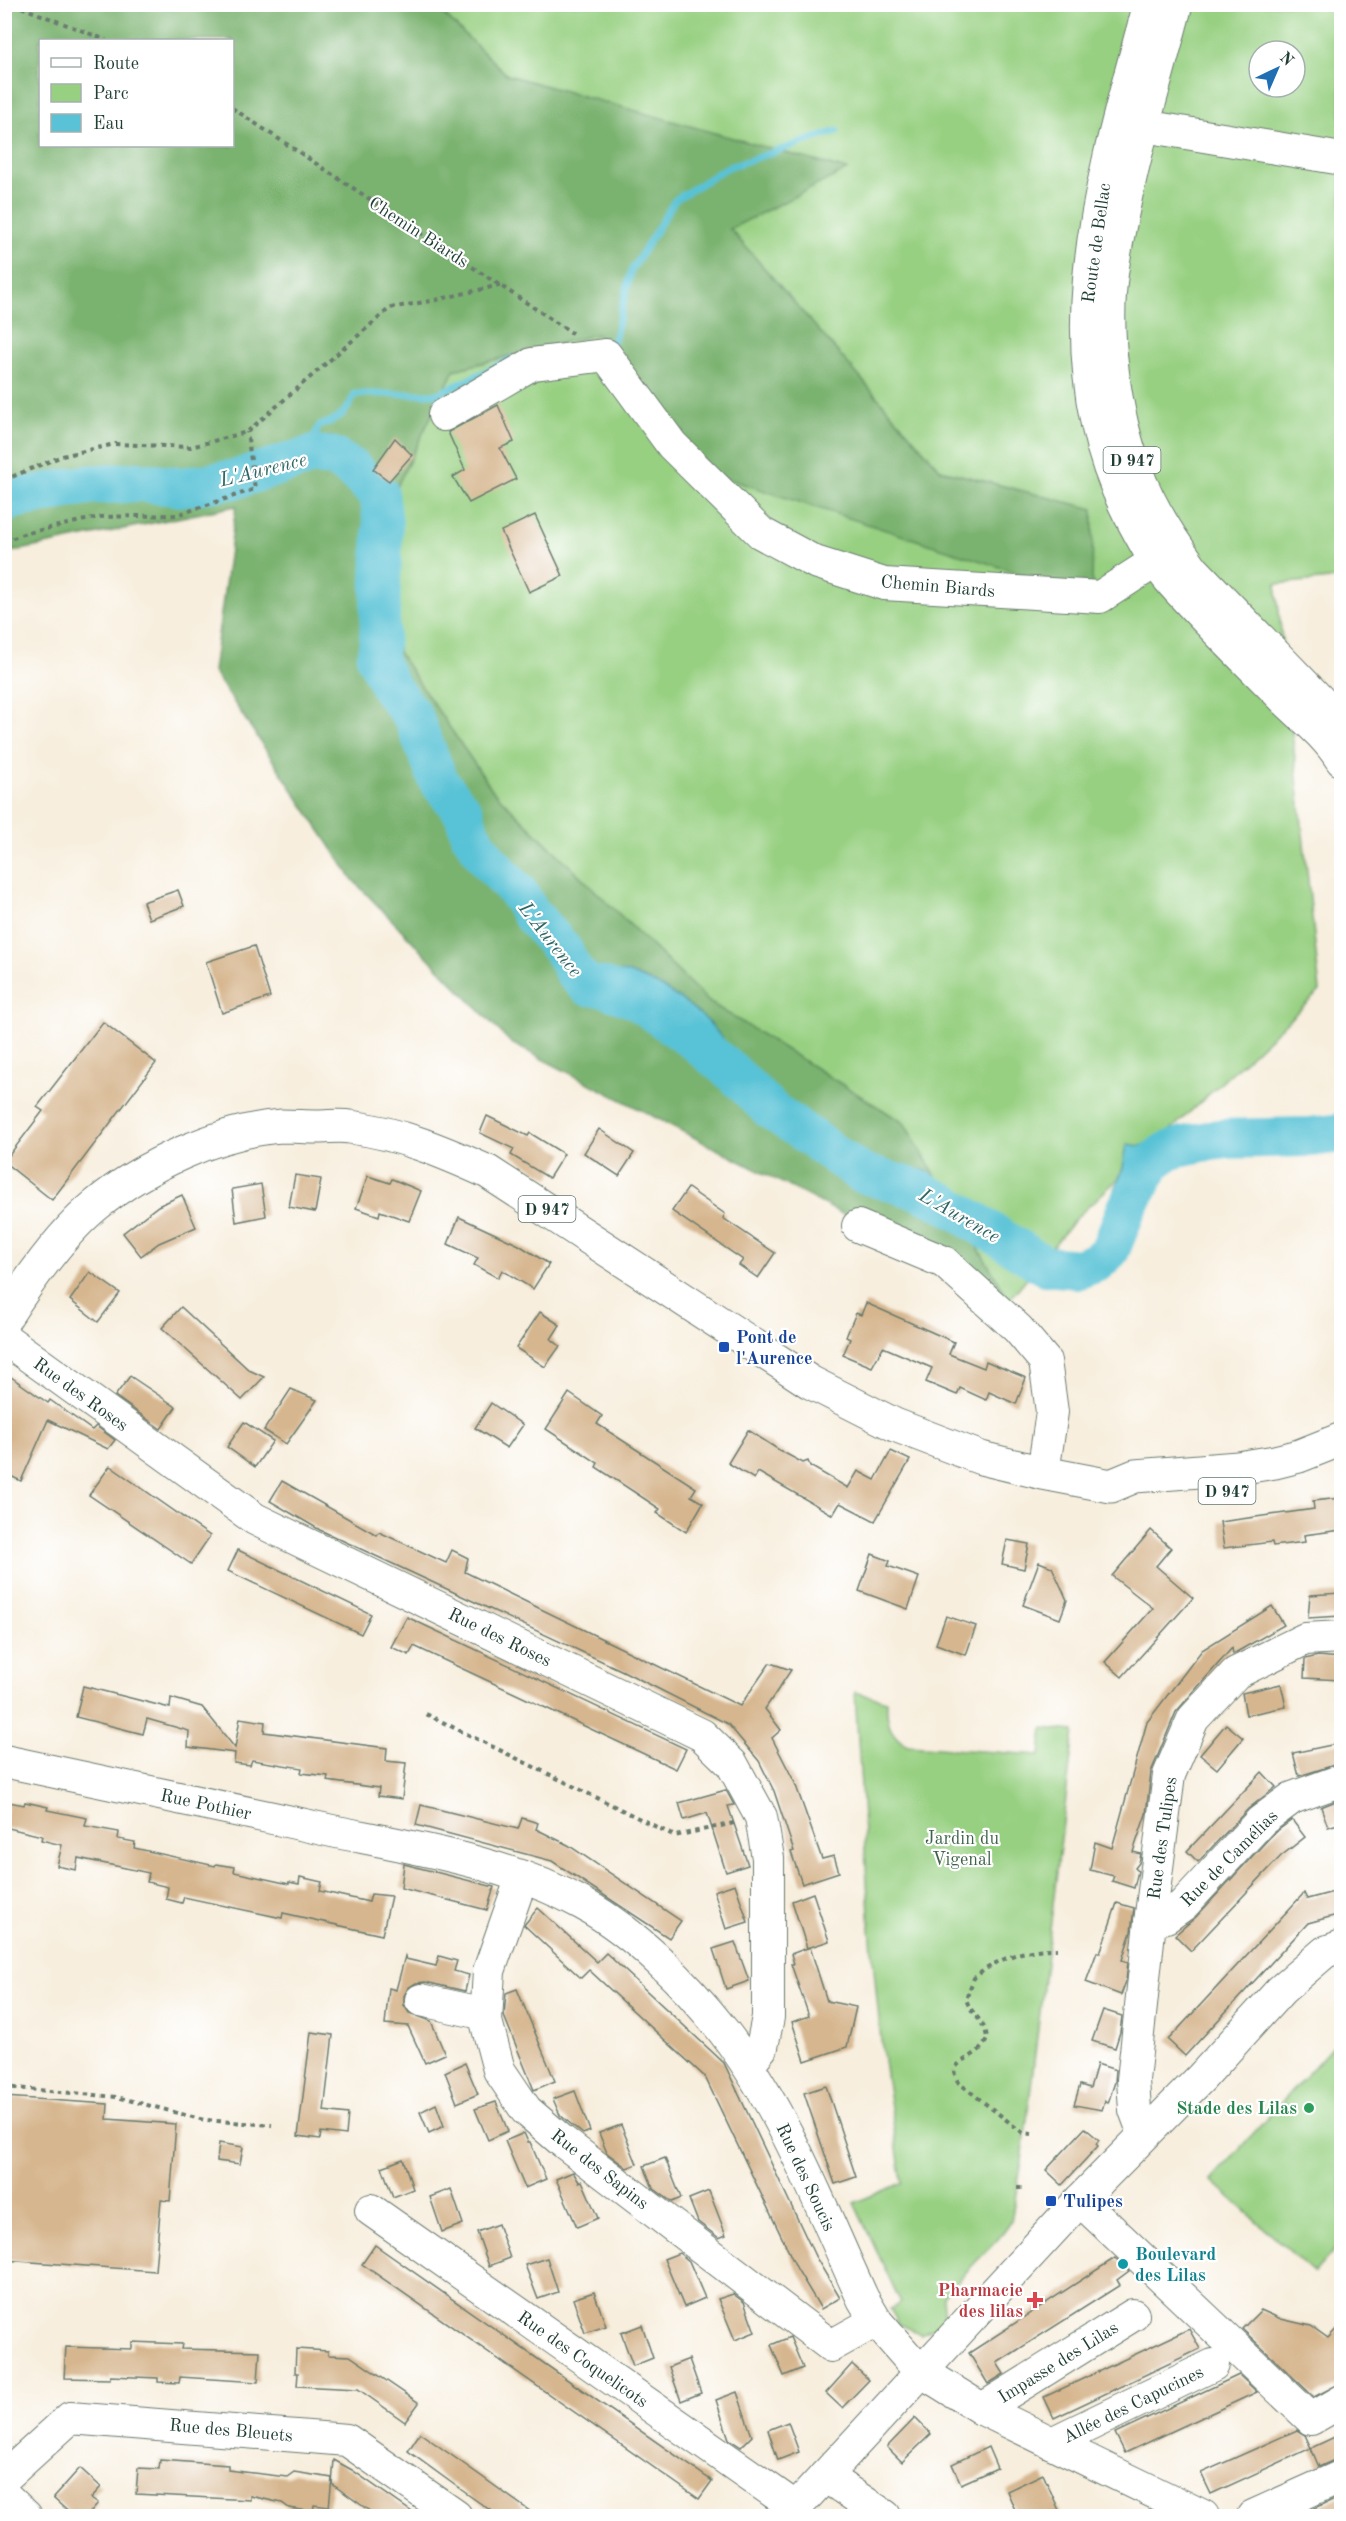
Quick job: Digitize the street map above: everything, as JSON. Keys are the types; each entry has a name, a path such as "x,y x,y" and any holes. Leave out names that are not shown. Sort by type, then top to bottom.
{"main road":[{"name":"Route de Bellac","path":"1150,4 1099,210 1090,265 1086,316 1088,374 1099,437 1118,492 1156,561 1209,622 1299,695 1341,724"},
{"name":"Route de Bellac","path":"1176,4 1127,192 1111,271 1109,340 1113,383 1121,423 1136,472 1160,519 1187,562 1299,695 1320,733 1341,760"},
{"name":"D 947","path":"4,1319 59,1245 94,1206 130,1180 171,1158 234,1135 280,1126 349,1127 411,1141 445,1152 488,1172 810,1382 895,1425 981,1458 1111,1486 1134,1498 1173,1497 1238,1490 1310,1477 1341,1462"},
{"name":"D 947","path":"1111,1486 1135,1476 1238,1468 1275,1462 1299,1456 1341,1439"}],"street":[{"path":"1156,4 1157,23 1134,114 1144,126 1341,159"},
{"name":"Chemin Biards","path":"606,355 672,445 761,533 816,562 884,584 1100,597 1156,561"},
{"path":"444,416 532,364 606,355"},
{"path":"1299,695 1323,719 1341,743"},
{"path":"858,1226 944,1262 1018,1329 1045,1361 1052,1412 1043,1473"},
{"name":"Rue des Roses","path":"4,1338 255,1519 702,1735 732,1764 761,1817 768,1858 768,2017 762,2048 748,2065"},
{"name":"Rue des Tulipes","path":"1144,2134 1135,2110 1133,2080 1149,1922 1169,1775 1193,1719 1236,1673 1305,1639 1341,1637"},
{"name":"Rue Pothier","path":"4,1761 408,1847"},
{"name":"Rue de Camélias","path":"1149,1922 1166,1917 1183,1905 1261,1821 1284,1803 1341,1780"},
{"name":"Rue des Soucis","path":"408,1847 438,1853 522,1877 582,1903 620,1926 688,1990 723,2030 748,2065 784,2127 863,2299 876,2320 910,2360 982,2409 1052,2444 1155,2507 1203,2517"},
{"name":"Rue des Sapins","path":"522,1877 489,1971 486,2021 499,2070 526,2110 562,2141 831,2346 876,2320"},
{"path":"791,2513 1080,2200 1201,2078 1281,1990 1325,1952 1341,1946"},
{"path":"421,2001 486,2014"},
{"path":"1080,2200 1311,2419 1341,2401"},
{"name":"Rue des Coquelicots","path":"371,2210 763,2484 791,2513"},
{"name":"Impasse des Lilas","path":"982,2409 1133,2315"},
{"name":"Allée des Capucines","path":"1052,2444 1213,2364"},
{"name":"Rue des Bleuets","path":"4,2478 70,2418 347,2440 456,2517"},
{"path":"825,2476 885,2517"},
{"path":"1253,2517 1341,2476"}],"path":[{"path":"13,4 103,39"},
{"name":"Chemin Biards","path":"234,109 606,355"},
{"path":"4,480 62,456 115,444 191,447 247,432 390,308 500,285"},
{"path":"4,542 23,534 99,517 177,515 255,489 252,481 247,432"},
{"path":"426,1714 675,1836 761,1817"},
{"path":"1032,2133 1023,2133 959,2084 954,2073 960,2061 980,2052 987,2039 983,2023 966,1999 974,1978 1015,1954 1039,1949 1057,1949"},
{"path":"4,2087 117,2097 204,2120 272,2124"},
{"path":"1017,2188 1026,2188"}],"green space":[{"path":"5,5 434,5 507,75 847,170 730,229 941,470 1093,509 1092,597 713,474 597,334 454,370 394,492 398,652 493,791 709,1002 904,1123 1009,1300 511,1043 353,880 213,671 236,506 5,553"},
{"path":"434,5 1341,5 1341,578 1276,584 1320,991 1076,1218 1009,1300 904,1123 709,1002 493,791 398,652 394,492 454,370 597,334 713,474 1093,509 941,470 729,228 846,170 507,75"},
{"name":"Jardin du Vigenal","path":"855,1692 887,1701 890,1727 908,1746 1040,1755 1043,1728 1074,1731 1022,2161 1011,2221 999,2238 943,2296 945,2323 921,2334 899,2324 890,2309 901,2303 854,2203 902,2183 881,2040 870,1929"},
{"name":"Stade des Lilas","path":"1341,2037 1341,2242 1314,2273 1211,2180"}],"water":[{"path":"318,437 332,437 351,449 394,492 396,533 389,593 389,645 392,665 408,692 425,713 443,770 467,798 477,825 530,891 548,922 569,945 586,969 630,973 658,985 685,1002 708,1021 743,1063 760,1075 781,1100 853,1150 878,1163 927,1171 967,1203 1049,1257 1072,1258 1092,1250 1102,1241 1105,1218 1123,1167 1127,1144 1141,1146 1163,1135 1241,1126 1272,1127 1341,1120 1341,1133 1310,1137 1218,1139 1183,1146 1164,1153 1152,1163 1127,1208 1110,1250 1097,1262 1079,1269 1045,1266 950,1206 919,1190 861,1173 770,1109 732,1072 697,1043 637,1001 603,987 588,986 574,972 562,949 531,914 519,894 487,859 470,834 464,813 439,782 413,718 391,688 376,658 379,643 383,524 379,495 351,468 333,457 313,456 236,479 181,487 139,482 87,485 13,499 5,498 5,493 22,487 93,472 124,471 137,467 183,476 204,471 214,472 225,466 247,461 250,465"}],"building":[{"path":"498,405 514,442 500,448 516,479 469,503 453,477 465,470 448,432"},
{"path":"395,438 412,455 389,481 373,469"},
{"path":"535,515 563,576 529,592 501,531"},
{"path":"178,890 184,906 149,919 143,902"},
{"path":"254,946 270,997 222,1013 206,962"},
{"path":"103,1022 156,1063 52,1200 4,1162 43,1111 37,1107"},
{"path":"487,1116 528,1136 530,1133 564,1154 549,1178 511,1155 514,1149 480,1133"},
{"path":"599,1129 634,1153 619,1176 584,1153"},
{"path":"295,1175 321,1179 315,1212 289,1207"},
{"path":"368,1176 390,1183 392,1179 421,1191 409,1221 380,1211 379,1216 356,1208"},
{"path":"261,1184 266,1216 236,1222 232,1189"},
{"path":"688,1188 725,1214 723,1218 775,1253 758,1278 739,1265 743,1260 672,1211"},
{"path":"182,1195 196,1227 159,1243 141,1256 123,1233 158,1206"},
{"path":"459,1217 519,1245 549,1264 533,1289 502,1270 498,1278 474,1265 478,1258 448,1244"},
{"path":"90,1272 120,1293 98,1322 70,1300"},
{"path":"866,1303 954,1342 949,1354 984,1368 986,1361 1026,1378 1016,1404 989,1392 986,1400 960,1388 957,1395 926,1382 932,1368 883,1347 872,1367 843,1355 850,1339 846,1337 856,1313 861,1315"},
{"path":"181,1307 249,1370 264,1377 242,1400 162,1328"},
{"path":"540,1312 560,1325 551,1339 560,1346 545,1367 516,1348"},
{"path":"4,1372 48,1403 50,1400 92,1430 96,1426 115,1440 108,1449 48,1420 21,1481 4,1473"},
{"path":"130,1376 176,1407 161,1429 115,1396"},
{"path":"291,1389 317,1400 286,1444 264,1430"},
{"path":"569,1393 602,1416 597,1424 696,1488 691,1496 703,1503 686,1532 657,1513 660,1509 596,1467 598,1463 546,1429"},
{"path":"491,1403 523,1425 507,1448 475,1428"},
{"path":"244,1422 273,1441 255,1467 227,1447"},
{"path":"748,1430 803,1463 808,1461 810,1466 848,1488 858,1471 875,1480 891,1451 910,1460 875,1521 840,1503 833,1515 758,1472 754,1479 728,1463"},
{"path":"110,1466 210,1536 191,1564 89,1495"},
{"path":"282,1481 377,1535 379,1532 446,1563 452,1550 468,1558 465,1572 740,1706 770,1663 791,1670 765,1709 781,1730 772,1738 795,1783 822,1859 834,1856 839,1872 802,1884 791,1852 794,1851 774,1791 759,1761 728,1724 623,1671 320,1530 270,1501"},
{"path":"1341,1498 1341,1530 1304,1535 1305,1542 1273,1546 1272,1542 1224,1548 1220,1522 1314,1509 1313,1501"},
{"path":"1151,1530 1171,1548 1156,1566 1193,1598 1122,1677 1105,1662 1153,1608 1112,1576"},
{"path":"1007,1540 1029,1544 1024,1569 1002,1564"},
{"path":"238,1550 371,1614 361,1634 228,1571"},
{"path":"872,1554 890,1561 888,1566 919,1577 908,1609 859,1591"},
{"path":"1039,1562 1052,1567 1067,1600 1060,1619 1023,1605"},
{"path":"1341,1593 1341,1616 1308,1618 1310,1595"},
{"path":"1272,1606 1284,1625 1233,1654 1232,1648 1176,1712 1151,1772 1146,1814 1133,1852 1141,1854 1135,1868 1138,1871 1134,1888 1112,1881 1114,1876 1090,1870 1095,1842 1112,1848 1147,1722 1202,1650"},
{"path":"946,1616 976,1626 966,1655 936,1644"},
{"path":"407,1617 686,1749 676,1769 414,1646 409,1655 391,1647"},
{"path":"1318,1656 1341,1658 1341,1680 1304,1678 1305,1659"},
{"path":"1281,1684 1286,1707 1246,1715 1242,1693"},
{"path":"83,1686 170,1708 171,1698 202,1707 235,1748 240,1718 265,1722 264,1732 387,1748 386,1761 406,1763 402,1799 378,1796 379,1788 327,1781 328,1776 301,1773 302,1768 252,1760 250,1765 234,1763 235,1753 188,1747 189,1731 147,1719 143,1734 76,1717"},
{"path":"1226,1724 1243,1738 1217,1769 1200,1755"},
{"path":"1341,1743 1341,1763 1299,1776 1293,1753"},
{"path":"1262,1772 1276,1787 1248,1809 1198,1862 1187,1851"},
{"path":"726,1790 734,1805 728,1806 748,1865 726,1872 707,1813 684,1820 679,1803"},
{"path":"1341,1799 1341,1823 1328,1827 1321,1807"},
{"path":"9,1802 24,1805 25,1802 48,1807 47,1810 87,1818 85,1826 119,1832 118,1839 135,1842 134,1848 215,1866 216,1864 235,1867 234,1872 289,1884 289,1882 299,1884 300,1877 322,1882 320,1891 369,1902 371,1894 391,1896 382,1935 283,1913 282,1918 184,1897 182,1903 166,1899 168,1887 147,1882 149,1873 78,1858 76,1870 57,1866 62,1845 41,1840 42,1836 4,1827"},
{"path":"421,1805 518,1829 522,1818 538,1823 536,1829 568,1845 681,1921 669,1938 552,1861 416,1825"},
{"path":"1292,1820 1305,1837 1281,1856 1191,1951 1175,1935 1196,1917 1273,1834"},
{"path":"404,1864 494,1887 487,1910 401,1888"},
{"path":"735,1884 748,1922 726,1929 714,1891"},
{"path":"1341,1890 1341,1914 1308,1923 1185,2056 1168,2040 1304,1893 1307,1899"},
{"path":"813,1893 829,1941 807,1948 792,1901"},
{"path":"1117,1903 1134,1908 1131,1932 1122,1960 1128,1962 1126,1981 1121,1995 1086,1982 1097,1952 1100,1953"},
{"path":"538,1908 597,1962 606,1953 724,2063 815,2256 840,2298 821,2309 797,2269 705,2077 589,1970 581,1978 524,1925"},
{"path":"735,1942 749,1981 726,1989 713,1949"},
{"path":"810,1947 827,2001 856,2007 847,2047 805,2061 792,2022 809,2016 791,1964 794,1964 791,1954"},
{"path":"405,1956 406,1959 436,1966 439,1956 457,1961 454,1971 469,1975 465,1991 425,1982 416,1983 408,1988 404,1996 404,2005 409,2013 431,2021 445,2054 425,2063 408,2026 385,2024 389,1988 396,1990"},
{"path":"517,1989 555,2081 534,2090 504,2016 506,1993"},
{"path":"1103,2010 1122,2016 1115,2048 1092,2041"},
{"path":"311,2032 333,2035 324,2111 348,2114 346,2135 321,2132 320,2139 298,2136"},
{"path":"465,2063 478,2094 457,2103 445,2072"},
{"path":"1097,2064 1116,2070 1115,2082 1108,2103 1105,2101 1102,2110 1074,2105 1080,2085 1090,2088"},
{"path":"826,2086 856,2177 835,2184 804,2093"},
{"path":"575,2091 590,2131 583,2134 560,2115 553,2099"},
{"path":"4,2097 108,2104 107,2119 176,2124 170,2201 161,2200 155,2271 4,2260"},
{"path":"496,2102 508,2131 488,2140 475,2109"},
{"path":"436,2104 444,2126 429,2133 420,2112"},
{"path":"621,2125 637,2164 627,2168 607,2153 599,2133"},
{"path":"1085,2128 1099,2140 1096,2144 1098,2146 1062,2185 1046,2170"},
{"path":"524,2133 546,2179 525,2188 505,2141"},
{"path":"219,2143 243,2147 240,2164 217,2161"},
{"path":"665,2158 681,2198 672,2202 653,2188 644,2166"},
{"path":"403,2159 413,2189 393,2197 382,2167"},
{"path":"573,2172 579,2182 582,2181 598,2218 577,2227 556,2179"},
{"path":"451,2189 463,2224 442,2232 430,2197"},
{"path":"709,2191 726,2235 719,2238 698,2222 689,2199"},
{"path":"498,2224 510,2258 489,2266 477,2232"},
{"path":"375,2245 712,2481 699,2499 362,2264"},
{"path":"679,2253 689,2261 705,2298 684,2307 664,2259"},
{"path":"547,2258 558,2292 538,2299 525,2265"},
{"path":"1115,2258 1129,2271 1117,2280 1120,2285 997,2363 1004,2374 988,2384 969,2353"},
{"path":"594,2292 606,2326 585,2333 573,2299"},
{"path":"733,2294 744,2302 755,2332 735,2340 718,2299"},
{"path":"1261,2310 1281,2319 1311,2326 1328,2338 1341,2324 1341,2383 1314,2397 1242,2329"},
{"path":"642,2325 653,2358 633,2366 621,2333"},
{"path":"1189,2329 1200,2349 1054,2418 1044,2397"},
{"path":"790,2337 803,2368 784,2376 771,2345"},
{"path":"132,2342 182,2344 181,2349 260,2351 258,2382 180,2377 179,2383 158,2382 158,2378 110,2376 110,2379 64,2378 66,2347 132,2349"},
{"path":"296,2349 328,2351 328,2355 350,2356 419,2403 405,2422 358,2389 297,2386"},
{"path":"689,2359 701,2393 681,2401 669,2367"},
{"path":"852,2364 869,2380 842,2408 826,2393"},
{"path":"1239,2375 1257,2392 1125,2453 1115,2433"},
{"path":"737,2392 752,2436 741,2447 729,2439 716,2400"},
{"path":"915,2418 931,2434 902,2462 887,2447"},
{"path":"788,2422 799,2452 778,2460 768,2430"},
{"path":"1297,2430 1305,2435 1311,2448 1211,2494 1201,2473"},
{"path":"420,2433 538,2517 500,2517 467,2494 408,2451"},
{"path":"1341,2434 1341,2457 1319,2467 1311,2448"},
{"path":"988,2447 997,2468 961,2484 952,2464"},
{"path":"160,2460 228,2465 228,2470 287,2477 294,2472 332,2478 329,2507 314,2505 313,2512 289,2508 282,2503 250,2496 250,2500 136,2494 138,2468 159,2469"},
{"path":"334,2460 419,2517 378,2517 332,2484"},
{"path":"80,2468 101,2487 91,2498 98,2503 86,2517 74,2517 53,2498"},
{"path":"1043,2474 1062,2517 1018,2517 1007,2491"},
{"path":"1341,2496 1341,2517 1296,2517"}],"waterway":[{"path":"612,341 614,341 631,271 675,200 726,168 837,131"},
{"path":"315,435 319,426 342,415 355,394 438,394 512,359"},
{"name":"L'Aurence","path":"4,504 13,499 87,485 139,482 181,487 236,479 313,455 333,457 351,468 379,494 383,524 379,643 376,658 391,688 413,717 439,782 464,813 470,834 487,859 519,894 531,914 562,949 574,972 588,986 603,987 637,1000 697,1043 732,1072 770,1109 861,1173 919,1190 950,1206 1045,1266 1079,1269 1097,1262 1110,1250 1127,1208 1152,1163 1164,1153 1183,1146 1218,1139 1310,1137 1342,1133"}],"place":[{"name":"Pont de l'Aurence","path":"724,1347"},
{"name":"Stade des Lilas","path":"1309,2108"},
{"name":"Tulipes","path":"1051,2201"},
{"name":"Boulevard des Lilas","path":"1123,2264"},
{"name":"Pharmacie des lilas","path":"1035,2300"}]}
